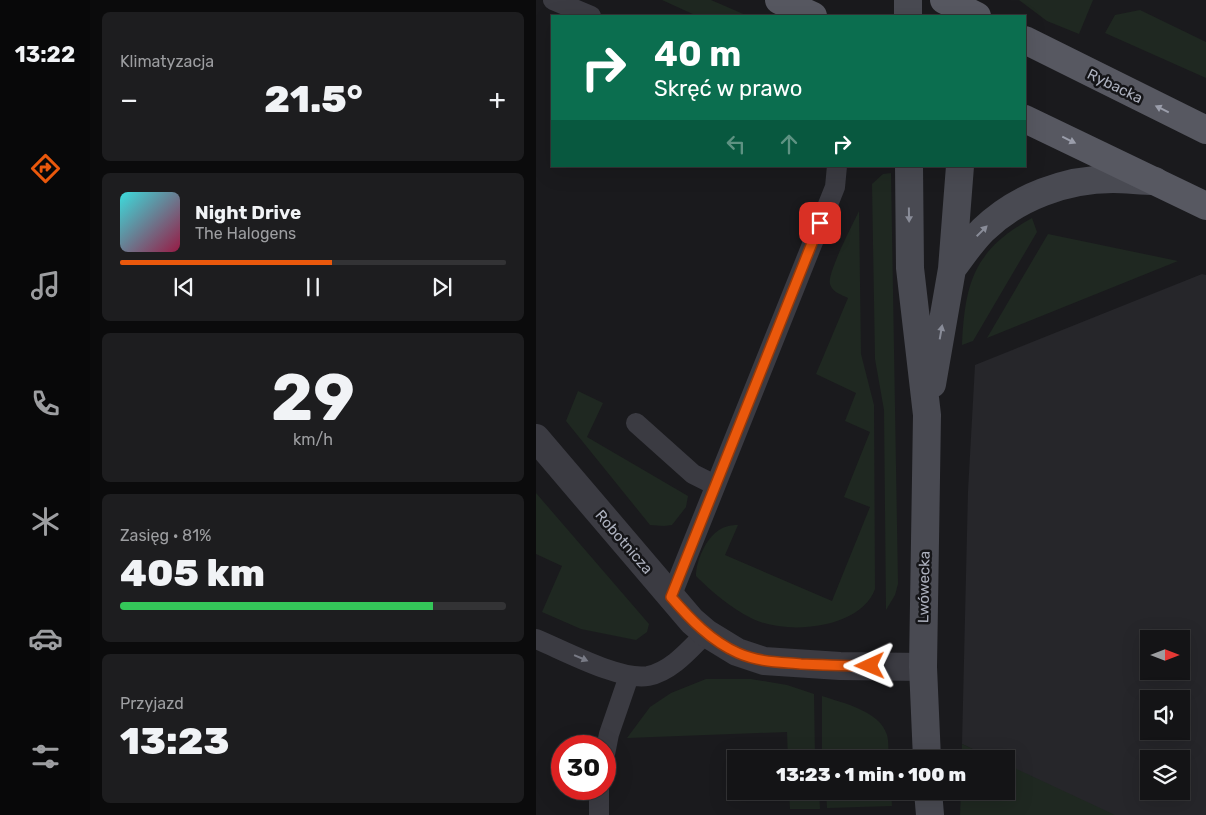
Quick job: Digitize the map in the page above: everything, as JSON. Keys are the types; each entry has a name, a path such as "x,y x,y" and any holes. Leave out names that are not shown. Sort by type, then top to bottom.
{"main road":[{"path":"779,0 811,15"},
{"name":"Rybacka","path":"1026,40 1206,130"},
{"path":"1026,119 1206,206"}],"street":[{"path":"908,0 908,15"},
{"name":"Lwówecka","path":"909,167 910,268 927,415 923,667 927,750"},
{"name":"Lwówecka","path":"927,415 952,269 960,167"},
{"path":"952,269 983,230 1005,212 1036,195 1066,184 1088,180 1155,181"},
{"name":"Robotnicza","path":"536,438 692,620 706,633 737,652 764,661 840,666 923,667"},
{"path":"929,800 930,815"}],"lane":[{"path":"553,0 589,15"},
{"path":"671,597 835,187 837,167"},
{"path":"636,423 693,474 716,485"},
{"path":"536,639 629,676 648,676 661,671 679,660 706,633"},
{"path":"609,735 629,676"},
{"path":"599,800 599,815"}],"shaded area":[{"path":"662,0 711,0 746,15 695,15"},
{"path":"1019,0 1093,0 1079,34 1047,21"},
{"path":"1140,10 1206,42 1206,78 1105,33 1115,15"},
{"path":"891,173 898,584 895,595 886,610 884,410 875,359 872,184 883,174"},
{"path":"859,211 861,354 874,405 875,589 867,602 854,613 839,620 801,627 783,627 766,624 751,618 722,599 696,576 696,570 703,550 710,538 719,530 738,525 725,555 832,601 870,507 844,497 870,432 845,421 856,393 816,374 848,298 833,289 830,284 830,278 836,259"},
{"path":"1032,218 1037,232 973,341 962,345 966,303 976,270 997,242"},
{"path":"1048,234 1178,261 987,338"},
{"path":"1202,274 1206,275 1206,815 1112,815 1015,769 1015,750 974,750 962,744 968,491 975,365"},
{"path":"578,391 603,403 587,437 688,496 686,507 672,525 650,525 566,421"},
{"path":"536,493 649,624 647,632 636,640 581,629 542,612 562,566 536,554"},
{"path":"706,679 751,679 787,685 814,694 815,750 788,750 787,732 627,738 650,707 671,693"},
{"path":"822,696 850,705 869,714 883,727 887,735 888,750 822,750"},
{"path":"962,744 975,750 962,750"},
{"path":"1015,768 1115,815 960,815 961,800 1015,800"},
{"path":"790,800 820,800 820,809 790,809"},
{"path":"827,800 892,800 892,806 827,808"}],"route":[{"path":"820,223 671,597 706,633 737,652 764,661 870,666"}]}
